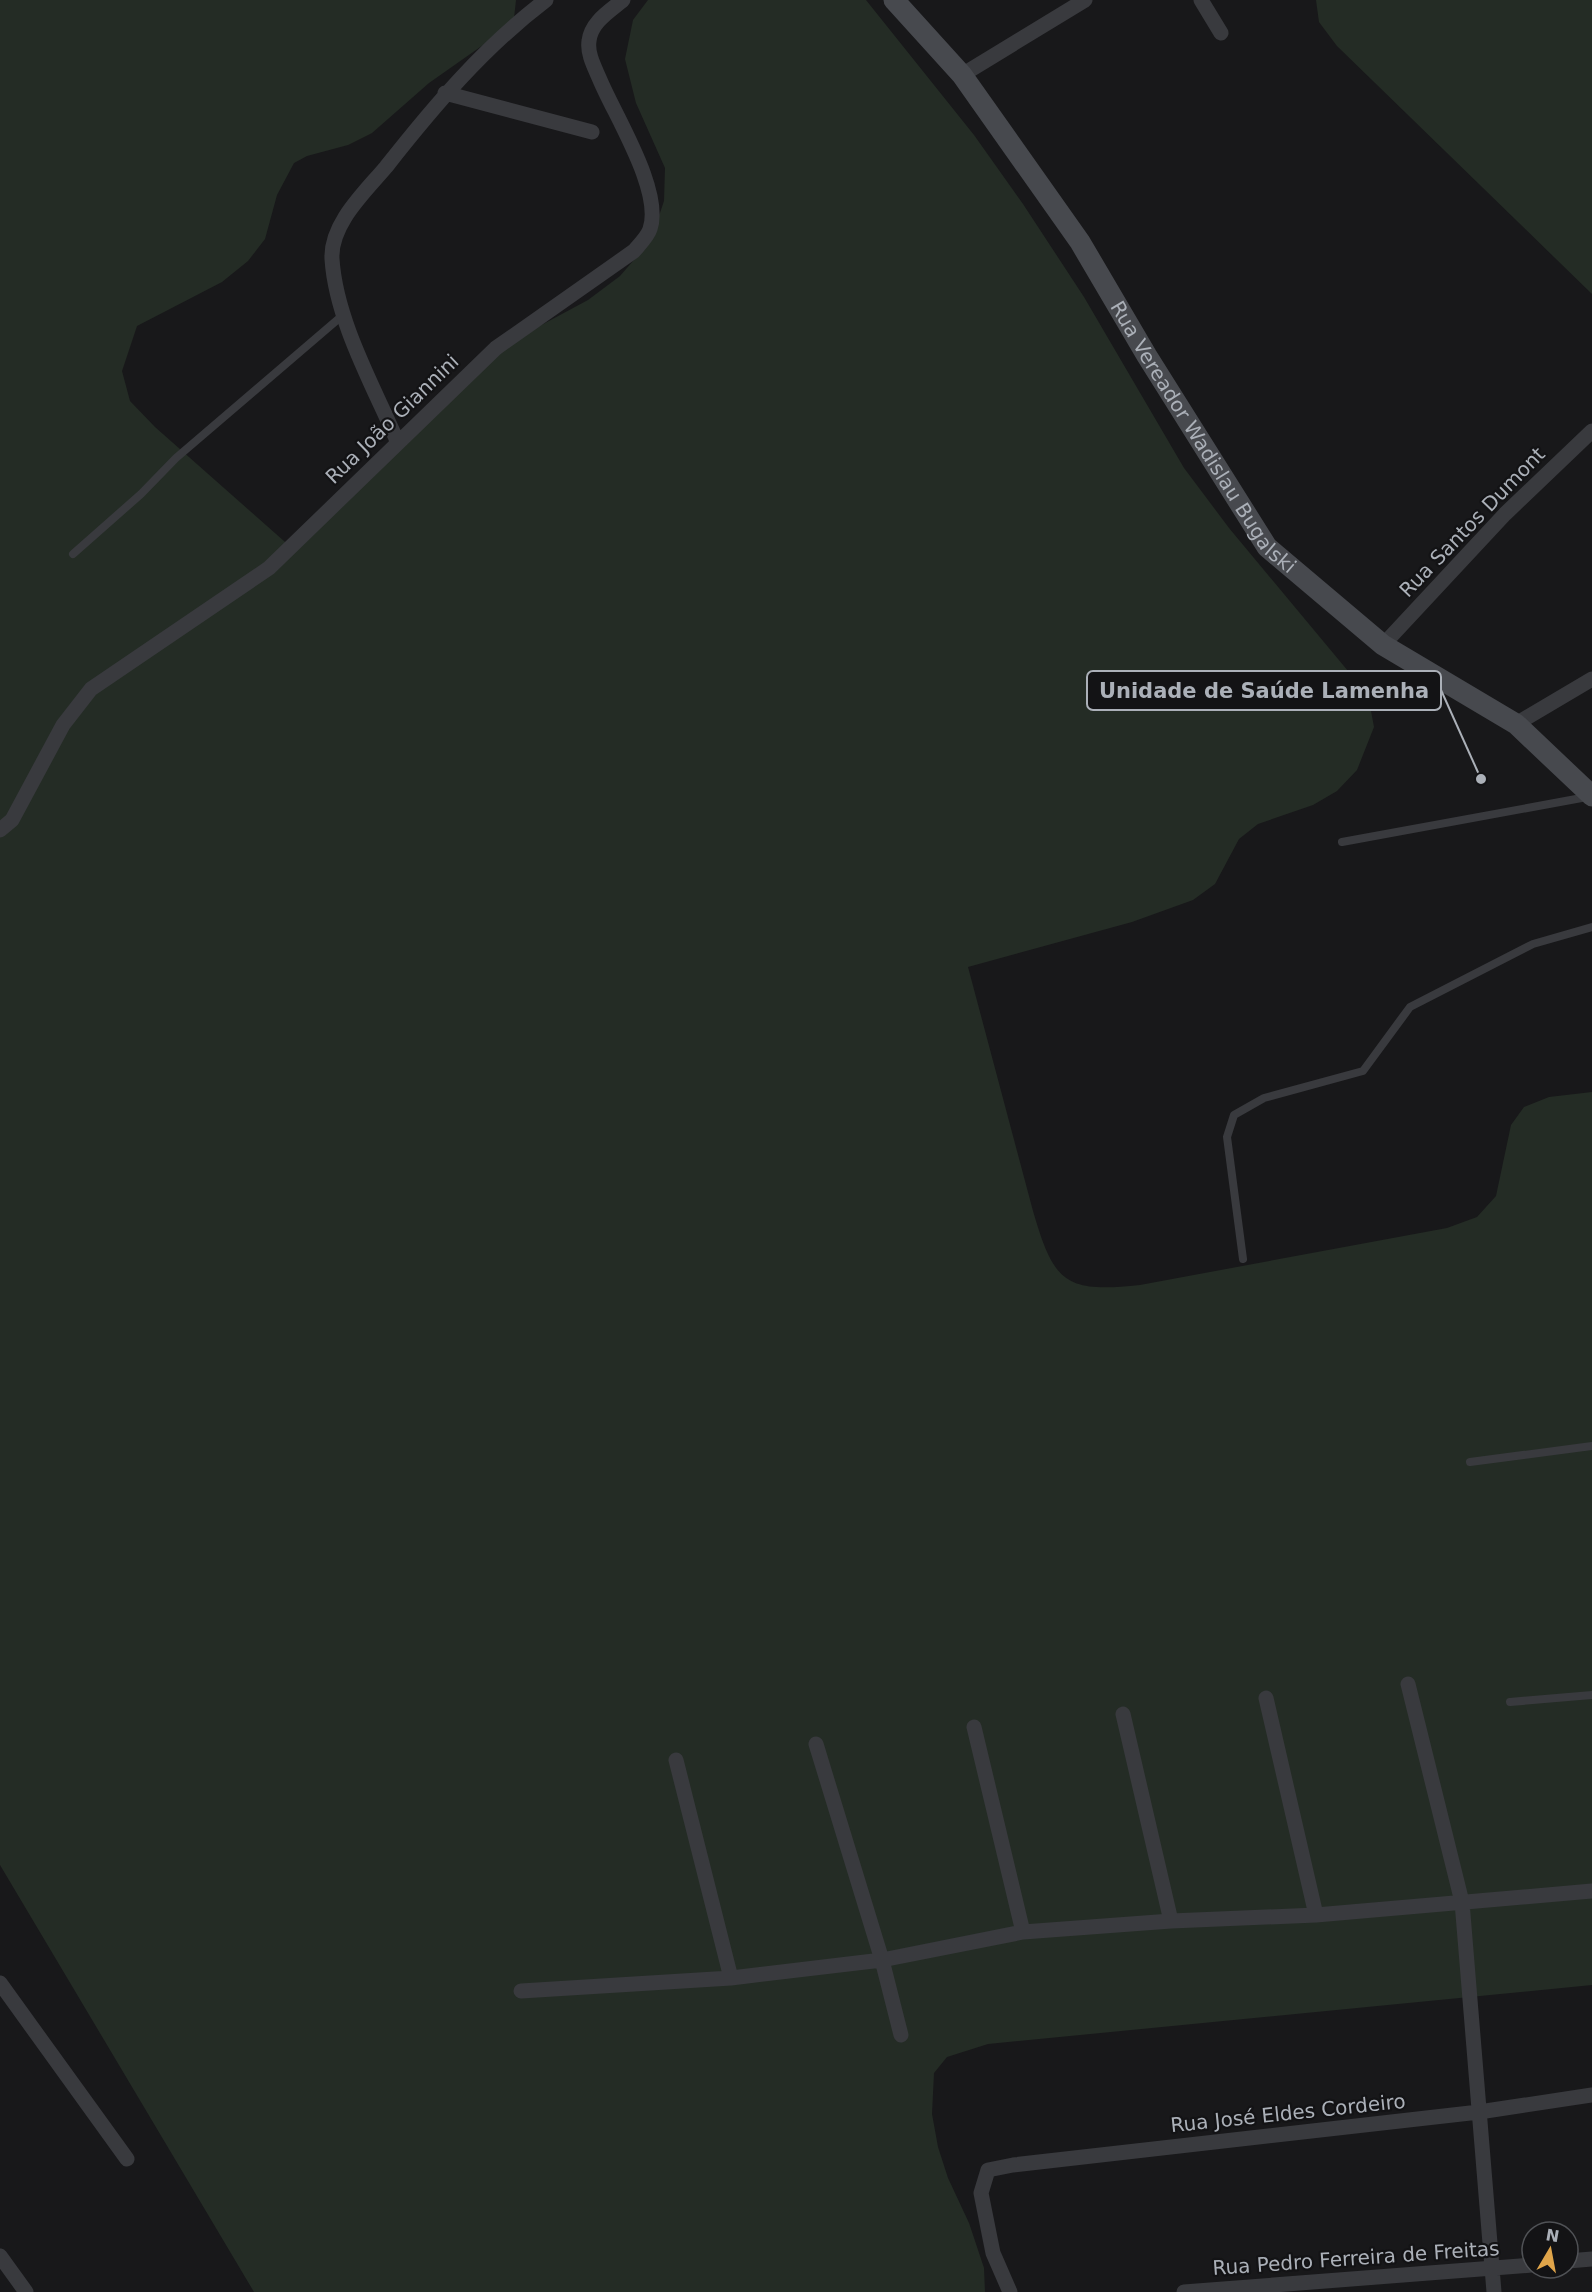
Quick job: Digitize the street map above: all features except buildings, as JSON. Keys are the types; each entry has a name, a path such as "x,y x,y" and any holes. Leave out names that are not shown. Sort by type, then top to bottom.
{"main road":[{"name":"Rua Vereador Wadislau Bugalski","path":"894,0 962,75 1080,242 1267,546 1383,645 1516,724 1592,796"}],"street":[{"path":"398,443 343,315 332,258 335,236 350,212 445,93 519,21 546,0"},
{"name":"Rua João Giannini","path":"0,830 12,820 63,725 91,689 269,567 496,348 634,251 650,230 653,204 634,148 609,102 591,58 589,41 596,23 623,0"},
{"path":"962,75 1085,0"},
{"path":"1201,0 1221,33"},
{"path":"445,93 592,132"},
{"name":"Rua Santos Dumont","path":"1383,645 1505,514 1592,431"},
{"path":"1516,724 1592,679"},
{"path":"1408,1684 1462,1902 1494,2292"},
{"path":"1266,1698 1316,1915"},
{"path":"1123,1714 1171,1921"},
{"path":"974,1728 1023,1932"},
{"path":"816,1744 882,1960 901,2035"},
{"path":"676,1760 731,1978"},
{"path":"521,1991 731,1978 882,1960 1023,1932 1171,1921 1316,1915 1592,1891"},
{"path":"0,1983 127,2159"},
{"name":"Rua José Eldes Cordeiro","path":"1010,2292 993,2253 981,2193 988,2170 1013,2165 1479,2112 1592,2095"},
{"path":"0,2256 26,2292"},
{"name":"Rua Pedro Ferreira de Freitas","path":"1184,2292 1520,2266"}],"lane":[{"path":"74,554 141,494 176,458 343,315"},
{"path":"1342,842 1592,796"},
{"path":"1244,1259 1227,1137 1234,1115 1264,1098 1363,1071 1410,1007 1533,944 1592,927"},
{"path":"1470,1462 1592,1446"},
{"path":"1510,1702 1592,1695"}],"shaded area":[{"path":"0,0 516,0 514,18 493,38 429,83 372,133 348,145 307,156 294,163 277,195 265,239 248,261 222,282 137,326 122,371 130,401 155,427 293,549 493,351 588,300 620,276 640,253 655,228 664,201 665,168 636,103 625,59 633,20 648,0 866,0 974,135 1023,204 1084,297 1184,468 1229,528 1368,695 1374,727 1357,770 1337,791 1313,805 1258,824 1239,839 1215,884 1193,900 1132,922 968,967 1033,1211 1048,1254 1056,1268 1066,1278 1079,1284 1095,1287 1140,1285 1447,1228 1477,1217 1496,1196 1511,1125 1524,1107 1549,1097 1592,1092 1592,1985 988,2044 947,2057 934,2073 932,2114 938,2147 948,2178 969,2223 984,2268 985,2292 254,2292 0,1865"},
{"path":"1316,0 1592,0 1592,294 1337,46 1319,22"}],"place":[{"name":"Unidade de Saúde Lamenha","path":"1481,779"}]}
